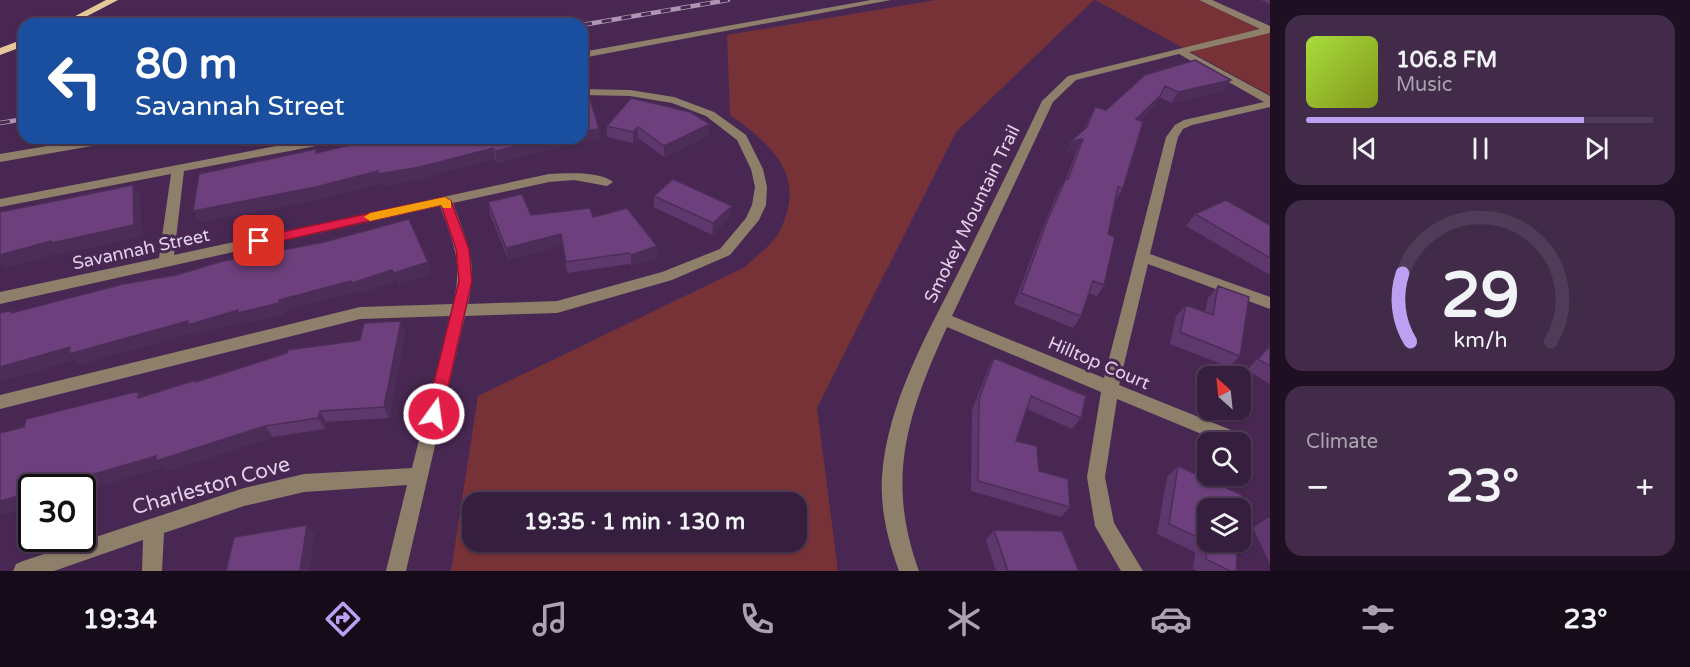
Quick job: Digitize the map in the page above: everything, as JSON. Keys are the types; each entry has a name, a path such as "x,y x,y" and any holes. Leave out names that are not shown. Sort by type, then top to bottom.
{"main road":[{"path":"77,18 113,0"},
{"path":"0,52 18,44"}],"street":[{"path":"588,54 886,0"},
{"path":"1204,0 1270,30"},
{"name":"Smokey Mountain Trail","path":"909,571 901,549 892,506 893,465 904,414 944,319 1053,94 1072,78 1270,30"},
{"path":"1180,51 1270,103"},
{"path":"0,402 360,313 557,307 667,276 725,252 752,220 759,205 761,187 757,169 742,138 696,107 674,100 630,93 588,92"},
{"path":"1132,571 1105,526 1096,477 1110,388 1172,136 1179,127 1188,122 1270,103"},
{"path":"0,158 80,144"},
{"path":"0,203 306,144"},
{"path":"166,261 178,169"},
{"name":"Savannah Street","path":"0,298 549,178 574,176 607,182"},
{"path":"396,571 466,281 463,249 445,201"},
{"path":"1143,256 1270,303"},
{"name":"Hilltop Court","path":"944,319 1216,432"},
{"name":"Charleston Cove","path":"23,571 244,498 304,483 419,476"},
{"path":"152,571 154,527"}],"shaded area":[{"path":"936,0 1094,0 956,132 817,408 838,571 451,571 462,500 462,552 807,552 807,492 463,492 478,396 745,267 778,234 787,214 790,196 788,180 782,165 760,138 730,115 727,35"},
{"path":"1095,0 1199,0 1270,34 1270,95"}],"building":[{"path":"1195,60 1231,80 1178,92 1165,86 1160,96 1136,119 1143,122 1123,188 1118,187 1108,234 1115,237 1104,285 1093,281 1081,316 1021,293 1047,221 1066,178 1068,179 1083,139 1071,141 1087,127 1095,107 1106,110 1145,75"},
{"path":"631,98 690,112 710,124 664,146 638,127 633,132 607,126"},
{"path":"588,99 590,99 599,129 588,130"},
{"path":"354,144 527,144 495,151 493,148 420,167 378,174 378,171 316,187 193,211 199,174 316,149 316,153"},
{"path":"673,179 732,206 713,223 654,196"},
{"path":"133,185 134,225 51,243 51,241 0,255 0,212"},
{"path":"522,194 531,215 590,208 593,217 627,208 657,246 631,255 629,253 566,262 561,234 506,248 488,202"},
{"path":"1226,200 1270,225 1270,258 1195,214"},
{"path":"409,219 428,262 394,273 392,270 352,283 351,281 279,300 279,303 238,313 238,310 188,325 188,321 69,354 70,347 0,367 0,313 12,310 11,313 123,284 176,275 223,261 324,242"},
{"path":"1218,286 1249,297 1240,356 1180,332 1186,305 1213,315"},
{"path":"401,321 384,407 320,411 318,418 265,426 156,461 156,456 94,474 18,474 18,496 0,501 0,433 24,427 26,419 139,391 138,398 287,353 288,350 360,340 364,323"},
{"path":"1270,346 1270,366 1258,359"},
{"path":"994,358 1086,396 1081,418 1031,396 1016,441 1037,446 1039,471 1068,479 1070,507 978,481 979,399"},
{"path":"1178,466 1197,475 1197,486 1222,486 1242,495 1242,498 1197,498 1197,537 1169,524"},
{"path":"307,525 300,571 226,571 234,537"},
{"path":"994,530 1062,531 1079,571 1008,571"},
{"path":"1207,552 1237,552 1236,571 1230,571 1206,559"}],"railway":[{"path":"588,24 728,0"},
{"path":"0,123 18,120"}],"slow traffic":[{"path":"370,217 445,201 447,206"}],"route":[{"path":"259,241 445,201 463,249 466,281 434,414"}]}
